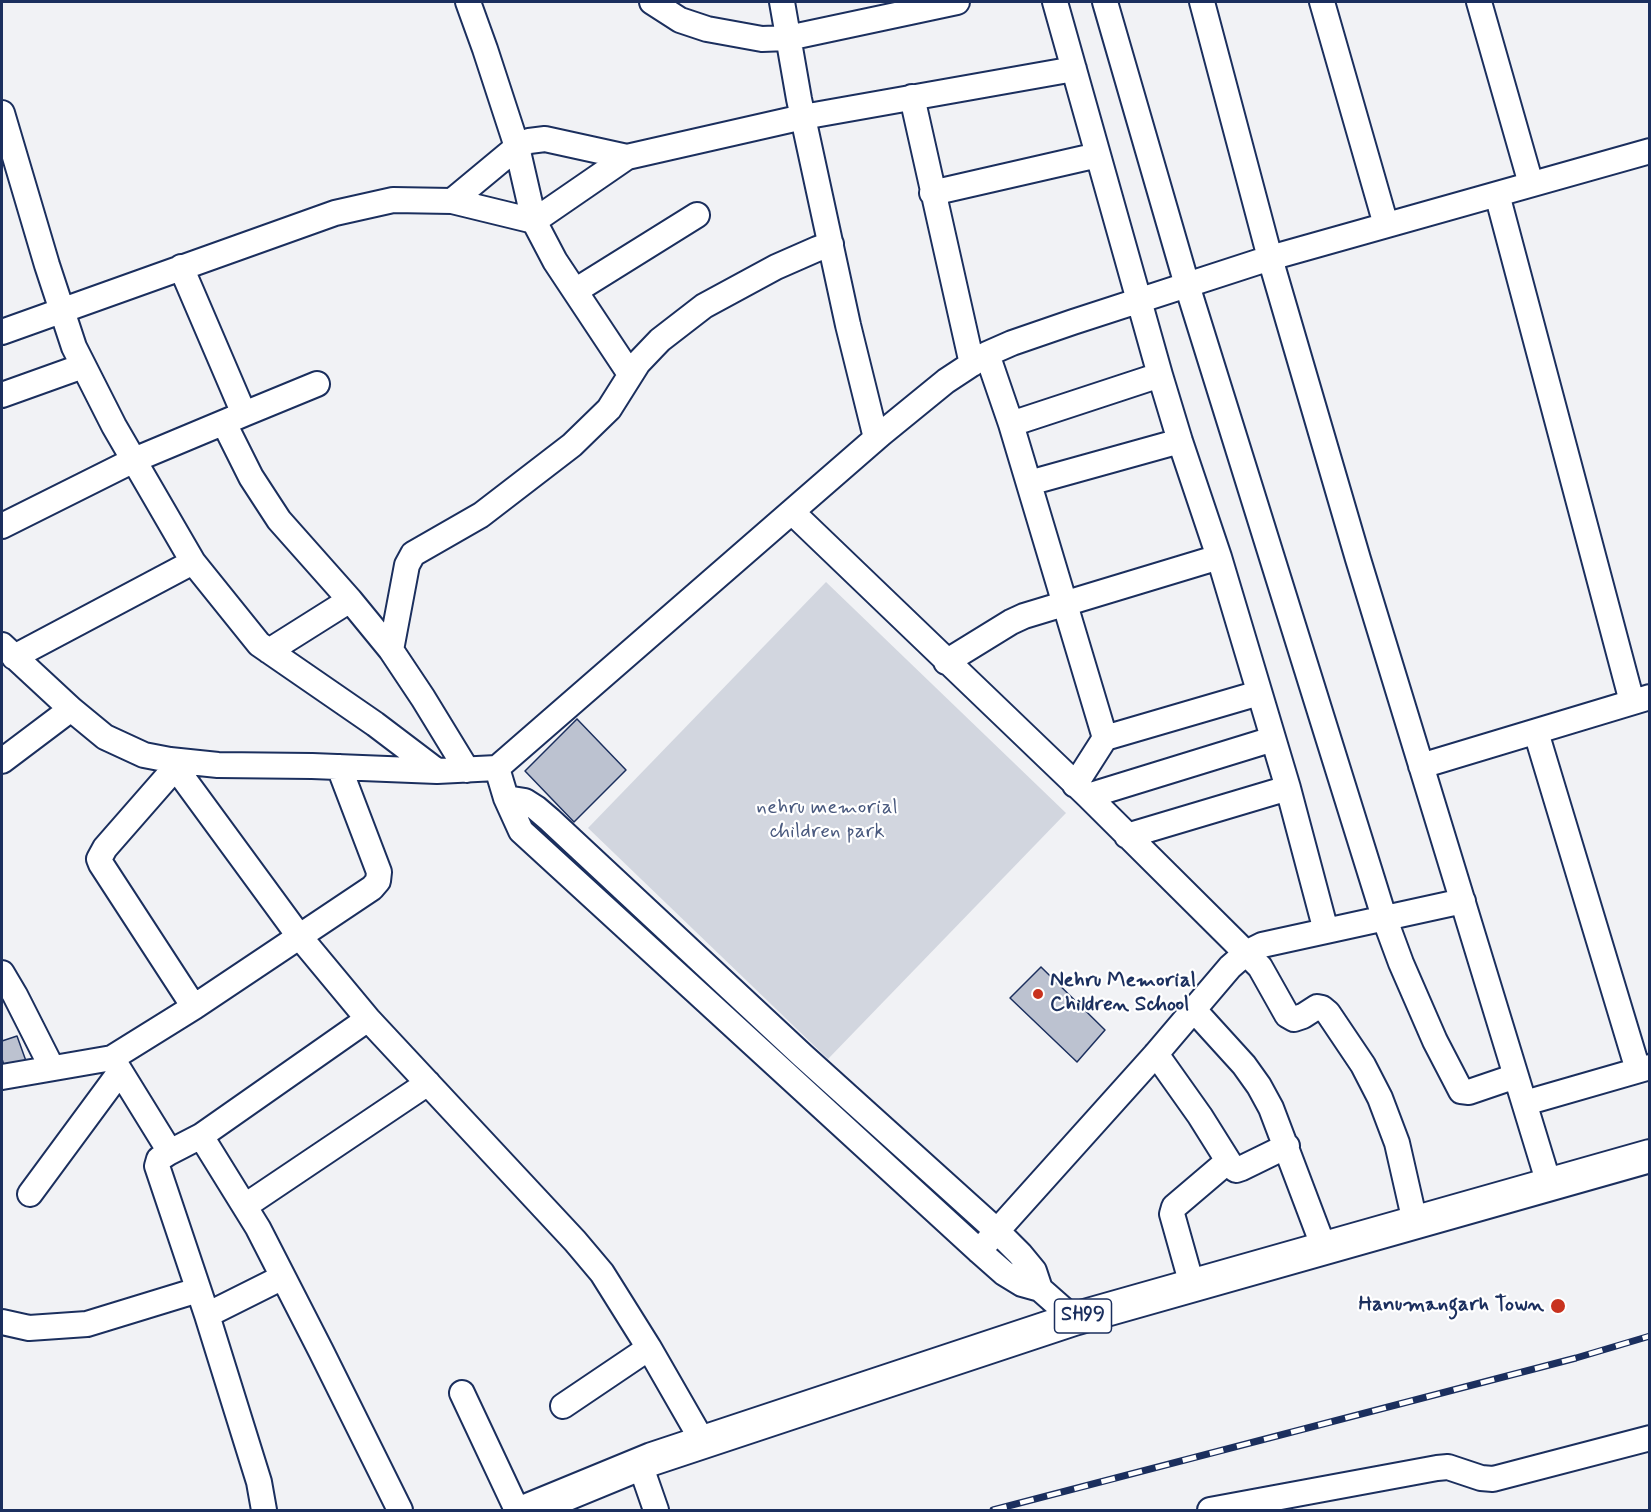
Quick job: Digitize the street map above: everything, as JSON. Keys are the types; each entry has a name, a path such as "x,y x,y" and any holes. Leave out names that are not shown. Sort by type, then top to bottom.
{"main road":[{"name":"SH99","path":"528,1510 640,1464 1074,1319 1650,1156"}],"street":[{"path":"468,2 516,147 534,220 555,261 630,374"},
{"path":"652,2 680,20 707,30 762,39 788,38 957,2"},
{"path":"782,2 803,117 848,325 876,438"},
{"path":"1055,2 1160,375 1219,557 1288,788 1326,931"},
{"path":"1105,2 1187,285 1384,917 1401,963 1435,1041 1461,1091 1469,1092 1516,1076"},
{"path":"1202,2 1270,258 1358,559 1549,1184"},
{"path":"1322,2 1386,225"},
{"path":"1479,2 1531,184"},
{"path":"2,332 335,213 393,200 452,201 534,220 627,157 803,117 1074,69"},
{"path":"912,98 932,193 980,359 1011,424 1106,738 1081,791"},
{"path":"2,113 74,347 114,426 193,562 260,644 375,724 437,771"},
{"path":"452,201 516,147 529,141 545,139 627,157"},
{"path":"193,562 8,651 105,737 144,755 172,764 437,771 497,768 876,438 946,381 980,359 1012,343 1270,258 1650,151"},
{"path":"932,193 1098,155"},
{"path":"1421,766 1641,700 1497,194"},
{"path":"575,291 697,215"},
{"path":"391,650 407,565 413,554 481,515 572,445 609,410 638,363 660,340 704,306 776,267 831,244"},
{"path":"181,267 234,419 251,477 279,520 391,650 467,770"},
{"path":"2,395 83,366"},
{"path":"1011,424 1160,375"},
{"path":"2,526 134,460 318,384"},
{"path":"1029,483 1180,441"},
{"path":"792,512 1260,967 1287,1016 1294,1019 1304,1016 1317,1007 1328,1013 1363,1065 1380,1098 1397,1143 1415,1222"},
{"path":"946,662 1024,616 1219,557"},
{"path":"269,651 350,600"},
{"path":"1106,738 1259,693"},
{"path":"2,761 71,709"},
{"path":"1525,1103 1644,1069 1536,732"},
{"path":"1081,791 1273,739"},
{"path":"172,764 299,936 368,1019 602,1273 649,1348 703,1442"},
{"path":"172,764 105,848 99,859 194,1007"},
{"path":"30,1194 116,1065 194,1007 372,888 378,881 379,872 339,767"},
{"path":"497,768 506,798 521,831 979,1251 1013,1279 1040,1289 1074,1319"},
{"path":"1127,836 1288,788"},
{"path":"506,798 525,801 543,814 802,1055 997,1231 1034,1271 1040,1289"},
{"path":"979,1251 1230,968 1246,953 1262,945 1463,901"},
{"path":"2,973 52,1068"},
{"path":"1194,1010 1244,1065 1272,1108 1324,1248"},
{"path":"264,1510 259,1482 207,1315 157,1166 159,1159 201,1136 368,1019"},
{"path":"1155,1054 1236,1170 1287,1146"},
{"path":"785,1073 802,1055"},
{"path":"2,1077 52,1068 116,1065"},
{"path":"116,1065 170,1152"},
{"path":"245,1206 428,1083"},
{"path":"201,1136 258,1228 400,1510"},
{"path":"1192,1285 1172,1214 1174,1207 1228,1161"},
{"path":"207,1315 283,1277"},
{"path":"2,1322 29,1328 87,1324 198,1290"},
{"path":"563,1406 649,1348"},
{"path":"462,1393 517,1510"},
{"path":"1210,1510 1437,1468 1448,1467 1481,1478 1493,1479 1650,1438"},
{"path":"640,1464 656,1510"}],"green space":[{"name":"nehru memorial children park","path":"826,582 1066,813 828,1059 588,828"}],"building":[{"path":"577,719 626,770 574,822 525,771"},
{"path":"1041,967 1105,1030 1077,1062 1010,998"},
{"path":"17,1036 26,1061 5,1068 2,1059 2,1041"}],"railway":[{"path":"993,1510 1576,1358 1650,1336"}],"place":[{"name":"Nehru Memorial Children School","path":"1038,994"},
{"name":"Hanumangarh Town","path":"1558,1306"}]}
